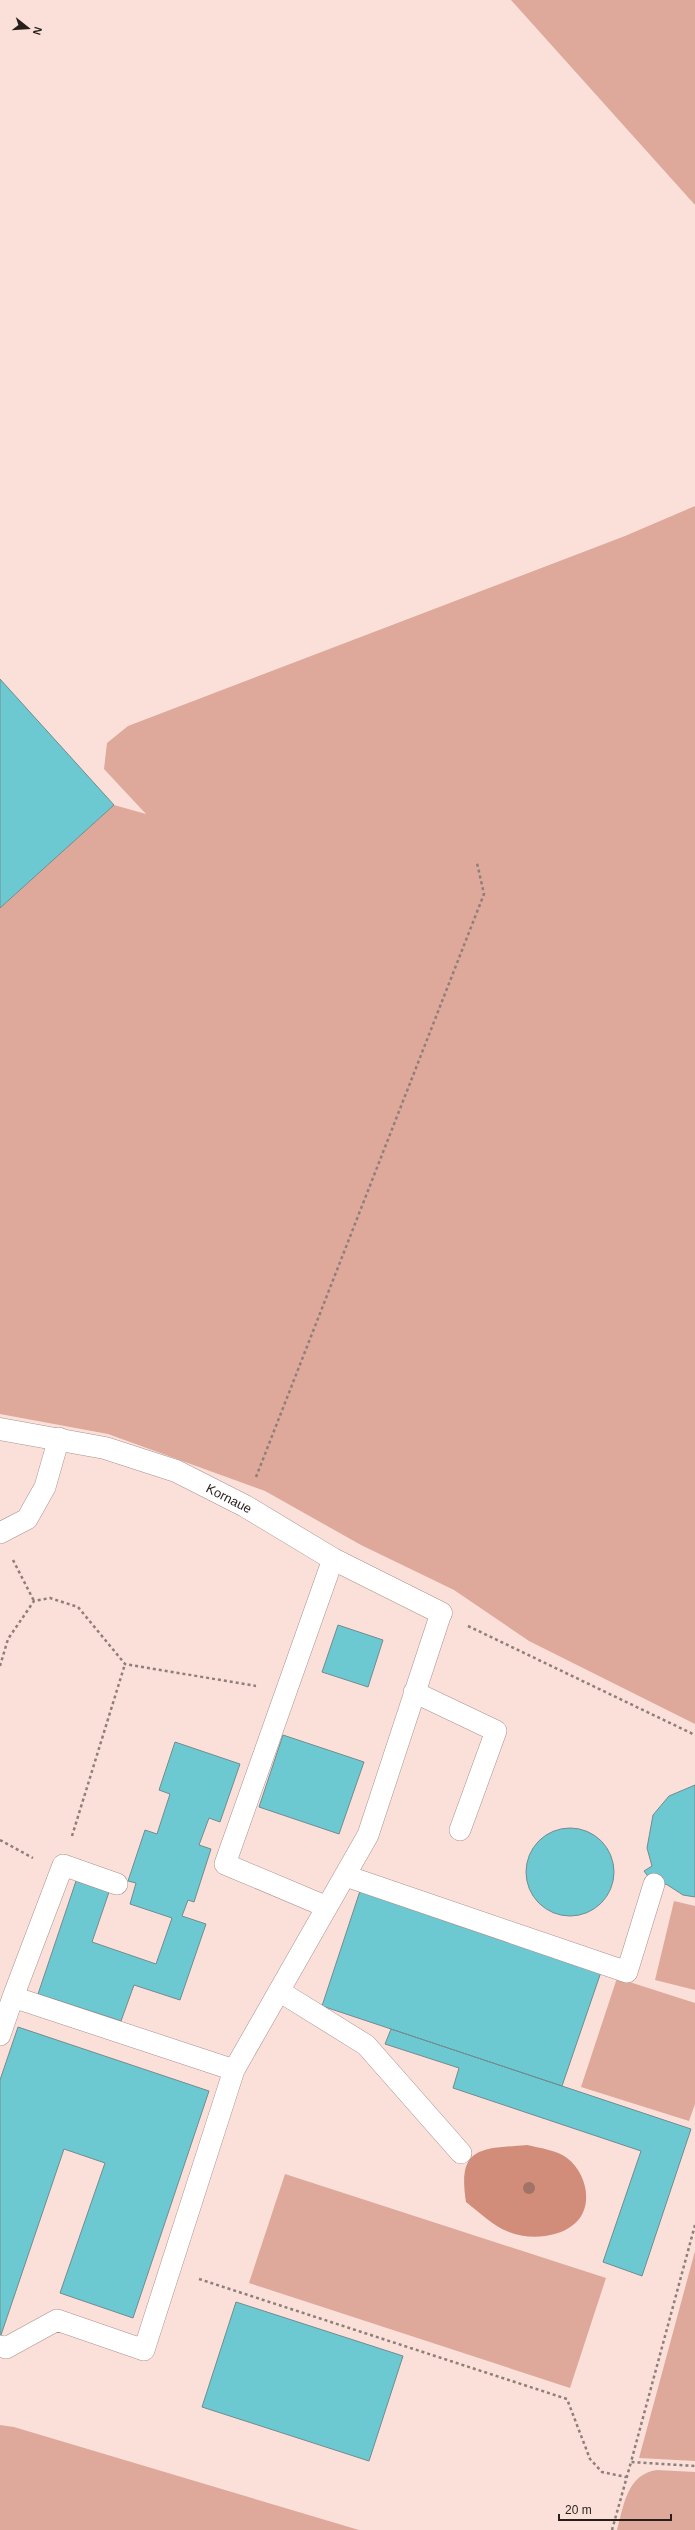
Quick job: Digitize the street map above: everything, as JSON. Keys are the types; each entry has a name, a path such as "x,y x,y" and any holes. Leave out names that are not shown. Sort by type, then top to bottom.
{"street":[{"name":"Kornaue","path":"0,1428 59,1438 105,1448 176,1472 245,1506 333,1559 441,1613"}],"lane":[{"path":"0,1533 28,1519 45,1487 59,1438"},
{"path":"326,1907 225,1864 333,1559"},
{"path":"0,2346 6,2348 57,2320 144,2350 234,2070 368,1835 441,1613"},
{"path":"414,1692 496,1731 460,1830"},
{"path":"0,2034 63,1865 117,1884"},
{"path":"346,1876 627,1972 654,1884"},
{"path":"279,1991 366,2045 461,2153"},
{"path":"13,1997 234,2070"}],"path":[{"path":"245,1506 484,894 477,863"},
{"path":"10,1555 34,1601"},
{"path":"0,1666 8,1639 34,1601 50,1598 78,1607 125,1664 286,1691"},
{"path":"441,1613 695,1735"},
{"path":"0,1840 27,1856 63,1865 125,1664"},
{"path":"612,2530 695,2225"},
{"path":"169,2270 567,2399 590,2460 602,2472 626,2478"},
{"path":"631,2462 695,2466"}],"shaded area":[{"path":"511,0 695,0 695,205"},
{"path":"695,506 695,1724 529,1641 454,1590 361,1545 265,1491 108,1434 0,1414 0,908 114,805 146,814 104,769 107,743 128,726 625,536"},
{"path":"674,1901 695,1906 695,1990 655,1980"},
{"path":"617,1978 695,2003 695,2104 689,2121 581,2087"},
{"path":"527,2145 563,2155 574,2164 583,2181 586,2191 586,2200 580,2218 573,2225 559,2233 533,2237 517,2235 497,2226 466,2202 464,2184 465,2170 469,2160 476,2154 485,2150"},
{"path":"285,2174 606,2278 570,2388 249,2283"},
{"path":"695,2251 695,2461 639,2458"},
{"path":"0,2425 14,2427 359,2530 0,2530"},
{"path":"657,2470 695,2472 695,2530 617,2530 628,2492 633,2484 647,2473"}],"building":[{"path":"0,679 114,805 0,908"},
{"path":"338,1625 383,1640 368,1687 322,1672"},
{"path":"283,1735 364,1762 339,1834 259,1807"},
{"path":"175,1742 240,1764 220,1822 209,1818 199,1845 211,1849 194,1902 188,1900 182,1916 206,1924 180,2000 134,1985 121,2021 38,1994 76,1881 109,1892 92,1942 156,1964 172,1918 130,1904 136,1883 128,1881 145,1830 157,1834 170,1794 159,1790"},
{"path":"695,1785 695,1897 683,1895 666,1884 658,1890 644,1871 652,1866 647,1848 653,1815 669,1796"},
{"path":"570,1828 587,1832 601,1841 610,1855 614,1872 610,1889 601,1903 587,1912 570,1916 553,1912 539,1903 530,1889 526,1872 530,1855 539,1841 553,1832"},
{"path":"360,1891 601,1972 562,2086 322,2006"},
{"path":"18,2027 209,2091 133,2318 60,2293 105,2163 64,2149 0,2338 0,2080"},
{"path":"391,2029 691,2129 642,2276 603,2262 641,2151 453,2088 459,2068 385,2044"},
{"path":"236,2302 403,2356 369,2461 202,2407"}]}
